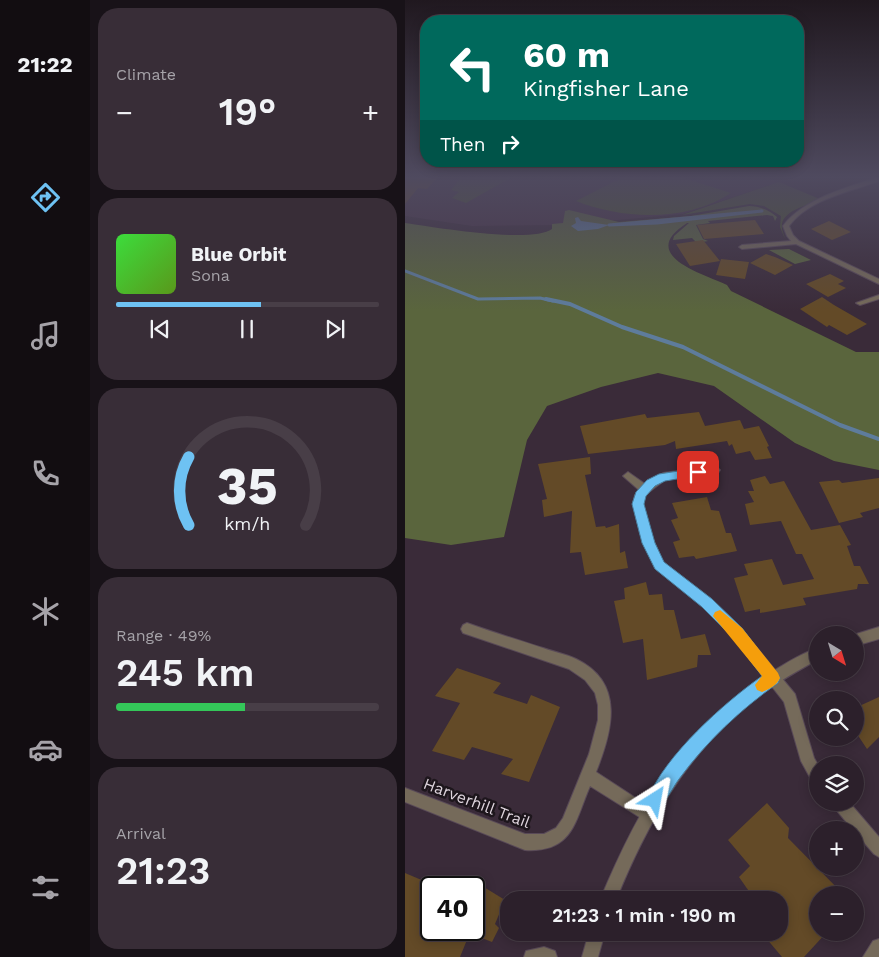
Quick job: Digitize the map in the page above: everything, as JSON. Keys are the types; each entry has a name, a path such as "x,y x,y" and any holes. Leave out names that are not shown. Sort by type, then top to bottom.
{"street":[{"path":"789,222 786,226 791,236 797,242 879,282"},
{"path":"742,248 797,242"},
{"path":"860,303 879,297"},
{"path":"715,470 663,477 645,488 640,495 638,504 645,533 659,565 707,603 737,632 790,699 809,764"},
{"path":"628,476 645,488"},
{"name":"Harverhill Trail","path":"405,795 525,842 539,844 551,840 561,833 569,820 605,729 607,710 604,694 597,682 587,672 573,664 467,630"},
{"path":"864,637 879,633"},
{"path":"611,891 646,813 673,773 706,733 740,701 773,678 809,658"},
{"path":"587,775 646,813"},
{"path":"847,811 879,849"},
{"path":"590,957 594,941"},
{"path":"871,957 879,947"},
{"path":"532,957 544,955 549,957"}],"shaded area":[{"path":"443,222 600,222 564,225 472,226"}],"green space":[{"path":"563,222 709,222 710,223 696,225 703,239 708,241 697,243 692,238 673,240 674,236 689,223 673,234 669,244 671,254 679,262 690,269 727,285 731,291 856,352 879,352 879,470 834,461 795,443 714,386 658,373 601,387 547,406 527,440 504,537 451,545 405,538 405,223 459,231 525,235 541,233 552,229 552,224"},
{"path":"780,222 783,222 782,230 785,239 780,227"},
{"path":"789,249 811,260 795,264 769,250"}],"water":[{"path":"586,222 609,225 598,229 578,231 571,226"}],"building":[{"path":"756,222 764,234 704,239 697,225"},
{"path":"830,222 851,232 832,240 811,229"},
{"path":"703,240 720,261 690,266 676,244"},
{"path":"766,254 793,265 775,275 750,263"},
{"path":"721,259 749,262 745,279 716,275"},
{"path":"830,274 844,281 838,284 846,288 828,297 806,284"},
{"path":"822,297 867,324 847,335 829,325 827,327 800,309"},
{"path":"699,412 705,426 740,420 744,429 759,426 769,446 767,447 772,458 755,460 750,451 736,454 732,444 729,446 727,441 676,449 675,441 665,445 588,454 580,426 645,414 647,418"},
{"path":"590,457 591,474 585,475 596,527 605,526 606,528 619,524 620,553 625,551 628,568 585,575 581,552 570,553 572,511 544,517 542,500 547,499 538,464"},
{"path":"765,476 770,484 784,481 811,530 840,525 851,545 847,546 854,566 860,566 869,584 858,584 857,589 803,598 806,605 760,613 760,609 745,612 734,578 748,575 744,564 772,559 783,585 814,579 802,554 796,554 781,521 750,525 745,504 754,502 748,491 754,491 750,480"},
{"path":"879,478 879,508 860,513 863,517 839,523 819,482 839,480 842,483"},
{"path":"707,497 711,510 719,511 726,533 731,533 737,551 696,559 694,556 679,558 673,542 680,540 671,520 678,518 672,503"},
{"path":"646,582 649,595 662,594 664,610 674,610 681,639 705,634 711,655 698,655 697,667 647,680 643,639 623,643 614,601 625,599 624,588"},
{"path":"457,668 501,683 493,693 527,704 531,695 560,707 529,782 501,774 513,759 472,747 464,760 432,751 460,703 435,696"},
{"path":"879,697 879,737 867,749 864,744 864,704"},
{"path":"767,803 789,828 788,838 809,859 809,876 825,876 835,886 809,886 809,941 819,941 804,957 782,957 769,941 788,941 788,891 749,891 739,877 750,866 728,840"},
{"path":"405,873 420,879 420,941 467,941 460,957 405,957"},
{"path":"485,888 500,897 500,912 495,924 499,928 492,942 485,939"}],"waterway":[{"path":"646,222 609,225 669,222"},
{"path":"405,271 478,299 540,298 553,301"},
{"path":"546,299 570,304 622,327 683,347 840,425 879,439"}],"slow traffic":[{"path":"720,616 737,632 773,678 762,685"}],"route":[{"path":"655,800 673,773 706,733 740,701 773,678 737,632 707,603 659,565 652,553 640,516 638,504 640,495 651,483 663,477 698,472"}]}
